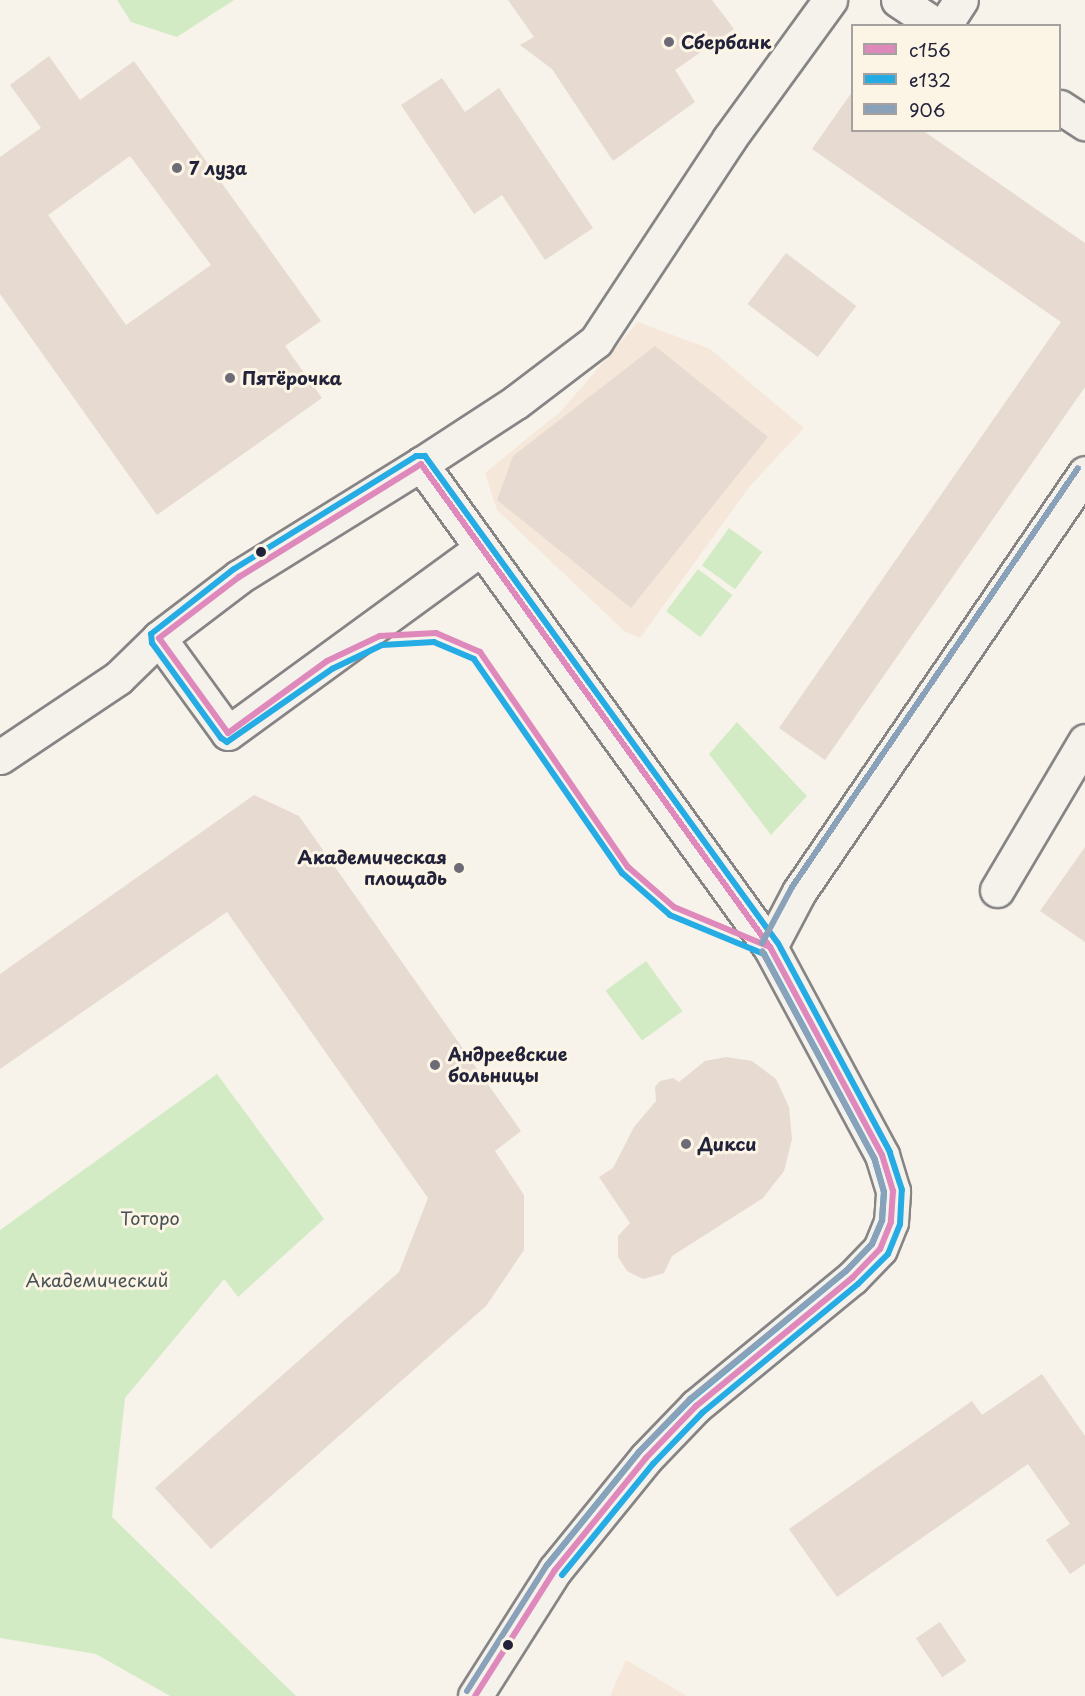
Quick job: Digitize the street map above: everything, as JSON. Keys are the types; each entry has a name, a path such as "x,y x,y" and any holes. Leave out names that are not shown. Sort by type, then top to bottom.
{"street":[{"path":"0,757 118,678 159,638 239,577 474,429 596,341 729,139 830,0"},
{"path":"898,0 934,24"},
{"path":"945,24 961,0"},
{"path":"1061,108 1085,123"},
{"path":"421,464 480,549 770,947 882,1155 893,1191 891,1222 880,1249 852,1278 696,1406 646,1458 555,1570 475,1696"},
{"path":"770,947 800,892 1085,473"},
{"path":"159,638 228,733 480,549"},
{"path":"997,890 1085,741"}],"shaded area":[{"path":"638,322 710,349 804,428 750,486 640,638 624,631 497,510 485,473 561,411"},
{"path":"626,1660 687,1696 610,1696"}],"green space":[{"path":"117,0 234,0 177,37 131,22"},
{"path":"729,528 762,552 735,589 702,565"},
{"path":"698,569 732,595 700,637 666,611"},
{"path":"737,722 807,796 771,835 709,754"},
{"path":"646,961 682,1011 642,1041 606,990"},
{"name":"Академический","path":"217,1074 324,1219 238,1297 224,1279 125,1398 112,1517 296,1696 170,1696 96,1654 0,1638 0,1230"}],"building":[{"path":"508,0 712,0 734,29 675,70 695,102 613,161 552,69 520,45 534,37"},
{"path":"49,56 80,100 134,61 321,321 285,346 322,398 157,515 0,294 0,157 41,128 10,85","holes":["130,156 211,265 126,325 48,215"]},
{"path":"442,78 465,112 499,88 593,228 545,260 502,195 474,214 401,105"},
{"path":"851,93 851,132 925,132 1085,243 1085,387 825,760 779,728 1061,322 812,149"},
{"path":"786,253 856,306 818,357 747,304"},
{"path":"655,346 768,437 631,608 497,500 513,456"},
{"path":"254,795 299,816 521,1131 495,1151 524,1195 524,1250 486,1306 211,1549 155,1488 399,1272 428,1198 227,912 0,1069 0,974"},
{"path":"1085,847 1085,942 1040,911"},
{"path":"726,1057 752,1061 776,1079 789,1107 792,1139 784,1171 763,1198 672,1256 664,1273 643,1279 627,1271 618,1257 618,1236 630,1223 599,1177 613,1168 634,1127 656,1101 655,1087 660,1081 673,1078 679,1082 705,1061"},
{"path":"1042,1374 1085,1436 1085,1564 1070,1574 1046,1540 1070,1524 1028,1464 837,1597 789,1529 972,1401 982,1415"},
{"path":"940,1622 966,1661 942,1677 916,1638"}],"transit line":[{"name":"е132","path":"548,1564 639,1452 690,1400 846,1271 872,1244 882,1220 884,1192 874,1158 764,954 670,915 622,873 474,659 434,642 382,645 332,669 227,742 221,738 152,643 151,634 234,569 416,456 425,456 777,942"},
{"name":"с156","path":"421,464 770,947 882,1155 893,1191 891,1222 880,1249 852,1278 696,1406 646,1458 555,1570 475,1696"},
{"name":"с156","path":"228,733 159,638 239,577 421,464"},
{"name":"906","path":"762,943 792,887 1078,468"},
{"name":"с156","path":"228,733 327,661 380,636 436,633 480,652 628,867 674,907 770,947"},
{"name":"е132","path":"562,1575 653,1464 702,1413 858,1284 888,1254 900,1224 902,1190 890,1152 778,943"},
{"name":"906","path":"467,1691 547,1565 639,1452 690,1399 846,1271 872,1244 882,1220 884,1192 874,1158 762,951"}],"place":[{"name":"Сбербанк","path":"669,42"},
{"name":"7 луза","path":"177,168"},
{"name":"Пятёрочка","path":"230,378"},
{"name":"Академическая площадь","path":"459,868"},
{"name":"Андреевские больницы","path":"435,1065"},
{"name":"Дикси","path":"686,1144"}],"park label":[{"name":"Тоторо","path":"150,1218"}]}
